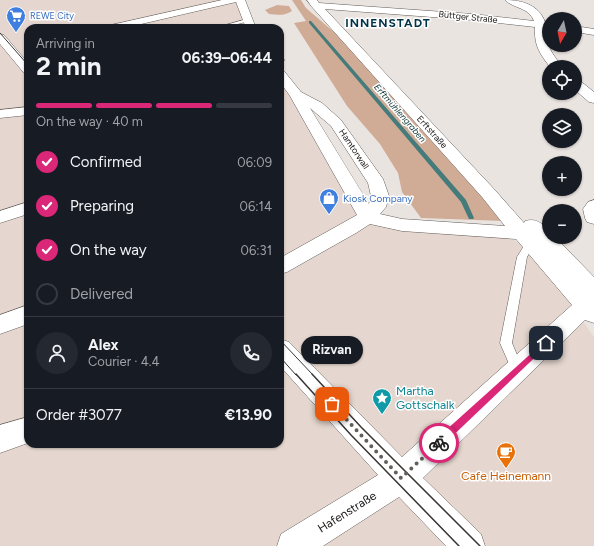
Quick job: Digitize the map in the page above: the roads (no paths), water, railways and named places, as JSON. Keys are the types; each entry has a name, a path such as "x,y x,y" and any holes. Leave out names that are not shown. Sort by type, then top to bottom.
{"street":[{"path":"129,24 234,0"},
{"path":"240,0 249,24"},
{"path":"510,0 523,5 534,12 542,22"},
{"name":"Büttger Straße","path":"313,2 472,17 542,26"},
{"name":"Erftstraße","path":"313,2 488,193 526,238 592,302"},
{"path":"582,30 594,32"},
{"path":"542,34 540,39 542,44"},
{"path":"0,37 4,48 24,66"},
{"path":"4,48 24,45"},
{"name":"Hamtorwall","path":"284,82 296,95 367,217"},
{"path":"582,89 594,99"},
{"name":"Hamtorwall","path":"284,265 367,217 377,207 380,196 377,183 336,123 317,106 296,95"},
{"path":"0,114 24,111"},
{"name":"Erftstraße","path":"488,193 530,224 592,302"},
{"path":"594,206 592,209 594,218"},
{"path":"0,217 24,209"},
{"path":"367,217 402,225 526,238"},
{"path":"401,478 592,302"},
{"path":"0,326 24,316"},
{"path":"284,352 401,478 469,546"},
{"path":"0,439 24,431"},
{"name":"Hafenstraße","path":"292,546 401,478"}],"lane":[{"path":"518,370 506,343 526,238"}],"waterway":[{"name":"Erftmühlengraben","path":"310,22 464,201 471,218"}],"tram line":[{"path":"0,33 24,60"},
{"path":"284,344 313,375"},
{"path":"284,362 296,375"},
{"path":"296,374 351,435 459,546"},
{"path":"312,374 361,427 480,546"}],"place":[{"name":"REWE City","path":"16,33"},
{"name":"Kiosk Company","path":"329,215"},
{"name":"Rizvan","path":"332,404"},
{"name":"Martha Gottschalk","path":"382,415"},
{"name":"Cafe Heinemann","path":"506,469"}],"district":[{"name":"INNENSTADT","path":"388,23"}]}
